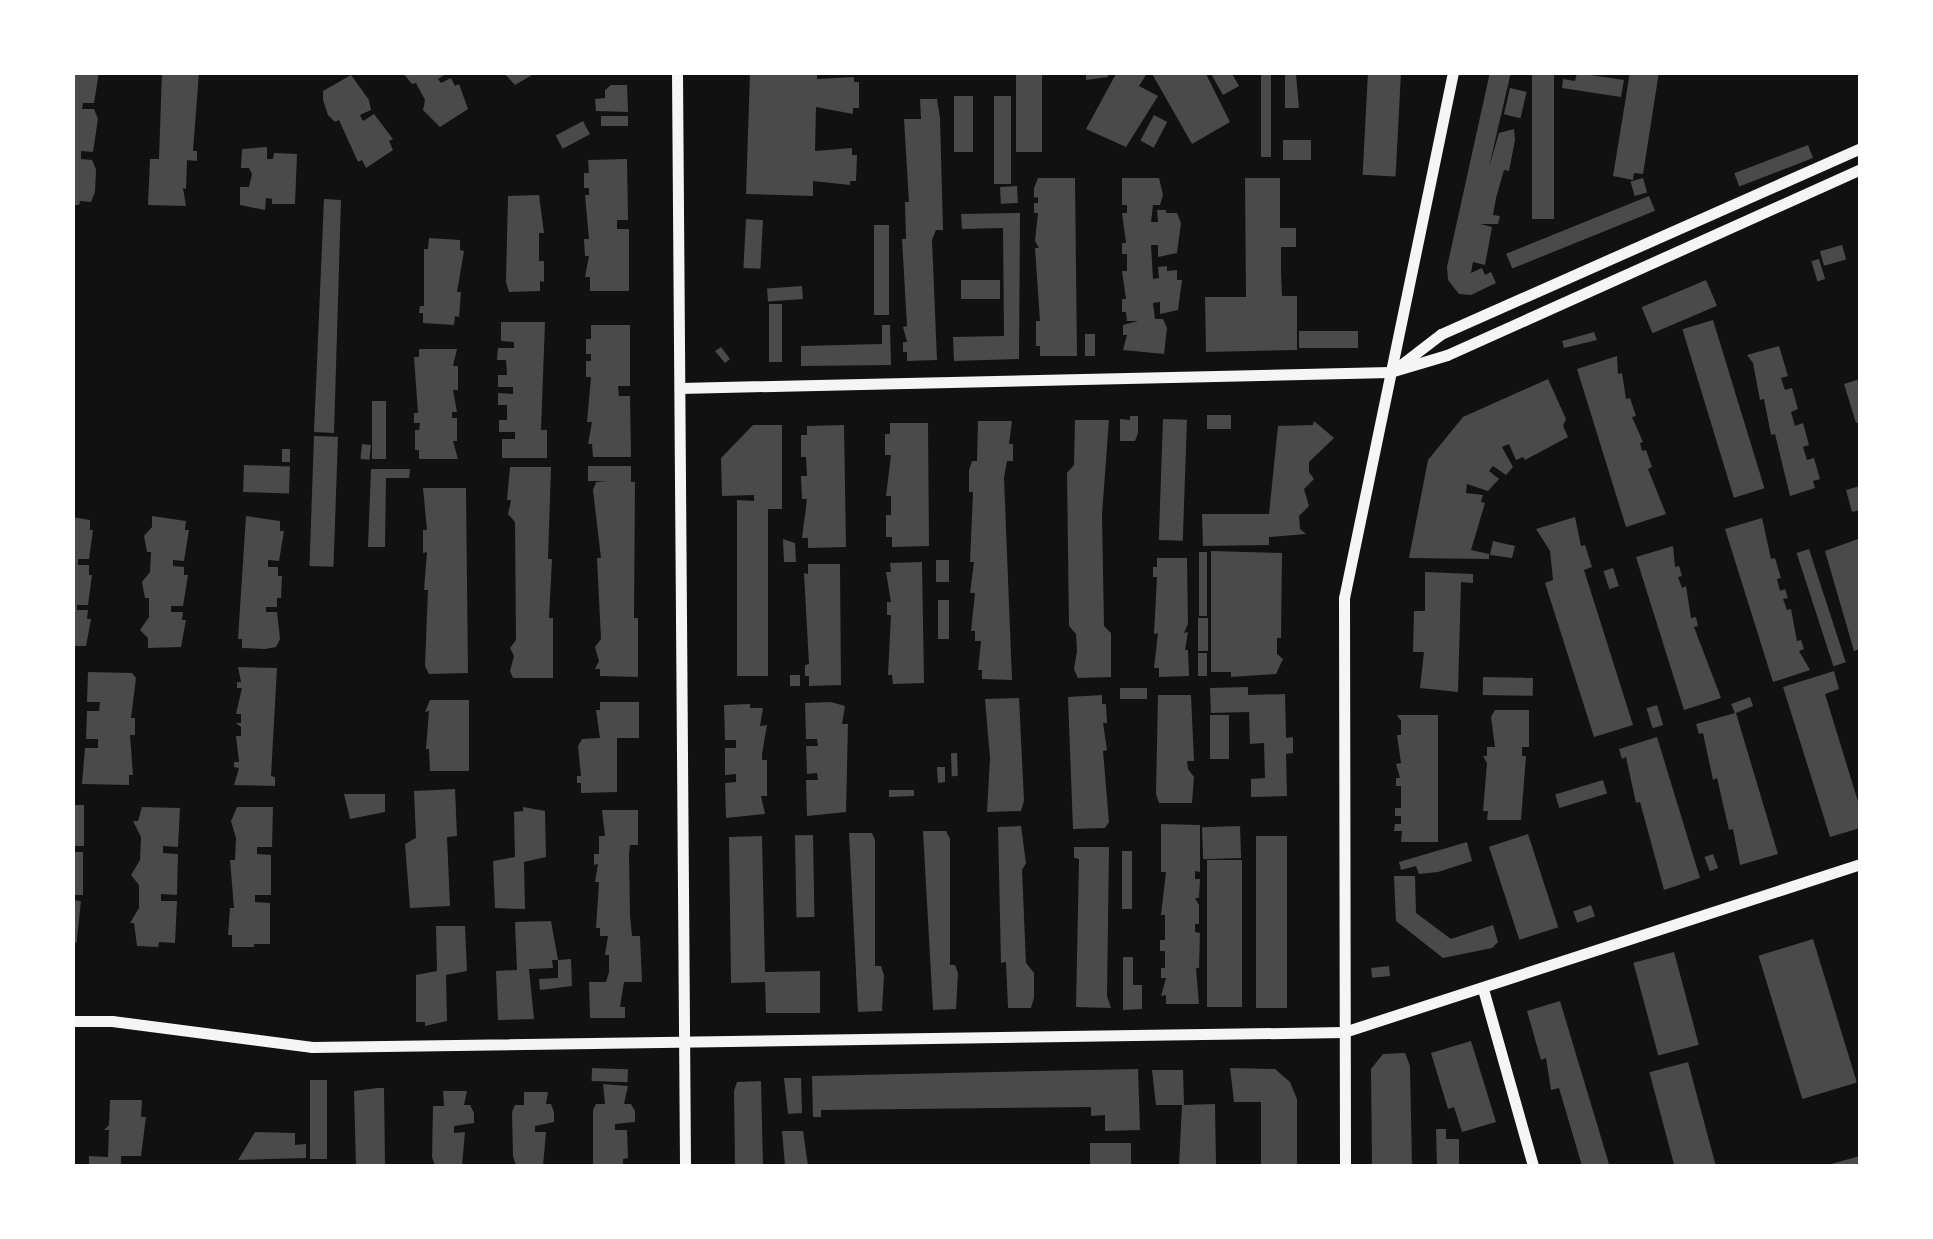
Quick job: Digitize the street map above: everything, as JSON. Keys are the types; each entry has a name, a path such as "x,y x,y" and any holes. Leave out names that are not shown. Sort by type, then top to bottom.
{"street":[{"path":"677,72 685,1166"},
{"path":"1345,1166 1344,598 1453,72"},
{"path":"1390,372 1441,334 1860,148"},
{"path":"680,388 1390,372 1446,355 1860,169"},
{"path":"72,1021 112,1022 312,1046 683,1045 1344,1032 1860,864"},
{"path":"1482,989 1534,1166"}],"building":[{"path":"72,72 99,72 94,103 83,103 82,109 94,109 98,119 93,152 81,151 81,159 92,160 96,169 95,192 91,202 80,201 79,205 72,205"},
{"path":"162,72 199,72 193,151 197,151 197,161 187,160 186,189 183,188 186,206 148,205 150,159 159,159"},
{"path":"402,72 449,72 438,79 441,83 451,78 455,86 459,84 468,109 440,127 423,110 425,100 416,83 412,84"},
{"path":"503,72 537,72 515,85"},
{"path":"750,72 817,72 817,79 854,77 854,82 859,82 859,108 853,108 853,114 816,107 815,151 852,148 852,155 857,155 856,181 850,181 850,185 813,181 813,196 746,194"},
{"path":"1016,72 1042,72 1042,152 1016,152"},
{"path":"1086,72 1108,72 1108,77 1086,80"},
{"path":"1117,72 1148,72 1139,86 1158,96 1126,147 1086,129"},
{"path":"1151,72 1205,72 1230,122 1192,144"},
{"path":"1210,72 1231,72 1239,86 1223,95"},
{"path":"1261,72 1271,72 1271,157 1261,157"},
{"path":"1285,72 1296,75 1299,108 1285,108"},
{"path":"1368,72 1401,74 1396,177 1363,175"},
{"path":"1490,72 1511,72 1489,167 1499,133 1514,129 1515,140 1509,171 1504,170 1496,198 1493,215 1500,216 1498,224 1480,224 1492,227 1485,265 1473,262 1471,273 1482,268 1485,275 1491,272 1496,283 1471,295 1459,294 1448,280 1447,267"},
{"path":"1532,72 1554,72 1554,219 1532,219"},
{"path":"1630,72 1659,72 1643,174 1634,173 1633,180 1613,176"},
{"path":"1577,73 1624,80 1621,97 1562,88 1563,79 1575,81"},
{"path":"351,75 369,100 371,110 360,115 363,121 374,114 393,139 389,141 393,150 366,168 362,160 358,162 339,120 335,122 328,115 323,100 323,91"},
{"path":"611,85 627,85 628,112 596,111 595,99 605,98 605,90"},
{"path":"1510,88 1527,92 1520,118 1504,114"},
{"path":"954,96 973,96 973,152 954,152"},
{"path":"994,96 1011,96 1011,184 994,184"},
{"path":"920,99 937,99 940,118 943,230 936,230 932,240 937,360 907,361 907,352 903,352 903,342 907,342 903,327 907,326 902,239 906,239 905,202 909,202 904,119 921,119"},
{"path":"1154,115 1167,122 1154,148 1140,141"},
{"path":"601,116 628,116 628,126 601,126"},
{"path":"583,121 590,134 563,149 556,136"},
{"path":"1283,140 1311,140 1311,160 1283,160"},
{"path":"1808,145 1813,158 1739,186 1734,173"},
{"path":"267,147 267,159 273,159 274,153 297,154 295,204 272,204 272,199 266,198 265,210 240,205 240,187 249,187 252,174 249,168 241,168 242,149"},
{"path":"627,159 628,220 617,220 617,229 629,229 629,291 590,291 590,277 585,277 589,256 585,256 584,239 589,239 585,195 589,195 589,188 584,188 584,173 589,173 588,160"},
{"path":"1038,178 1075,178 1077,356 1040,356 1040,346 1036,346 1036,321 1040,321 1035,248 1039,248 1035,241 1038,213 1034,213 1038,197 1034,198 1034,188"},
{"path":"1122,178 1159,178 1163,195 1160,205 1153,205 1151,222 1158,222 1157,210 1166,210 1177,213 1181,223 1177,253 1158,257 1158,245 1151,245 1153,279 1159,278 1158,267 1167,266 1167,271 1177,270 1177,280 1182,280 1178,310 1160,314 1160,302 1153,303 1155,319 1163,319 1167,328 1164,354 1123,350 1127,335 1123,335 1123,325 1138,321 1127,321 1126,312 1122,312 1122,299 1126,299 1122,271 1127,271 1127,254 1122,254 1122,243 1126,243 1122,213 1127,213 1127,205 1122,205"},
{"path":"1245,178 1280,178 1280,228 1296,228 1296,247 1281,247 1281,273 1282,296 1297,296 1297,350 1206,352 1205,297 1246,297"},
{"path":"1643,178 1647,192 1635,196 1631,182"},
{"path":"1017,186 1018,203 1001,204 1000,187"},
{"path":"539,195 544,233 539,233 539,261 544,261 544,282 540,281 540,291 509,292 508,196"},
{"path":"1649,196 1655,211 1512,269 1506,254"},
{"path":"324,199 341,200 334,433 314,432"},
{"path":"1020,213 1019,359 954,361 953,337 1004,336 1003,228 962,229 961,214"},
{"path":"746,219 763,220 760,269 743,268"},
{"path":"874,225 889,225 889,315 874,315"},
{"path":"429,238 460,240 460,250 464,251 457,292 461,292 459,317 455,316 454,325 423,323 423,313 419,313 420,306 424,306 424,249 428,249"},
{"path":"1842,245 1846,259 1824,266 1820,251"},
{"path":"1819,259 1825,279 1817,281 1811,261"},
{"path":"961,280 1000,280 1000,299 961,299"},
{"path":"1706,280 1717,306 1653,333 1642,307"},
{"path":"802,286 803,299 768,301 767,288"},
{"path":"769,304 782,304 782,362 769,362"},
{"path":"1713,320 1764,488 1734,498 1682,329"},
{"path":"501,322 545,322 541,430 547,430 547,458 502,458 502,439 515,439 515,432 499,432 499,420 507,420 507,405 498,405 498,393 513,394 513,387 498,387 498,375 507,375 506,360 497,360 498,348 514,348 514,342 501,341"},
{"path":"591,325 630,325 630,386 618,386 619,396 630,396 631,457 593,457 592,444 588,444 592,422 587,422 591,377 586,377 586,361 591,361 591,354 586,354 586,339 591,339"},
{"path":"882,325 890,325 891,365 801,366 801,346 882,344"},
{"path":"1299,331 1358,331 1358,348 1299,348"},
{"path":"1594,332 1597,340 1564,348 1562,341"},
{"path":"1085,334 1095,334 1095,356 1085,356"},
{"path":"1779,346 1788,376 1781,378 1785,390 1792,388 1798,409 1791,412 1795,426 1803,423 1809,445 1803,447 1807,460 1814,458 1820,479 1813,481 1815,488 1790,496 1775,434 1771,435 1764,399 1760,400 1753,363 1747,355"},
{"path":"721,347 730,359 725,363 715,351"},
{"path":"419,349 457,349 453,366 458,366 458,390 453,390 457,412 452,412 452,418 457,418 457,441 453,441 458,459 419,459 419,450 415,450 415,430 419,430 420,423 414,423 414,413 418,413 414,357 419,357"},
{"path":"1617,356 1618,374 1622,373 1626,399 1630,398 1636,416 1632,417 1643,442 1642,451 1646,450 1652,467 1648,469 1666,514 1626,527 1577,369"},
{"path":"1548,379 1566,419 1563,426 1568,437 1525,460 1516,460 1509,444 1502,447 1513,467 1506,475 1493,466 1489,471 1499,479 1488,491 1467,484 1466,493 1483,495 1481,502 1485,503 1471,550 1489,554 1489,559 1409,558 1428,460 1463,417"},
{"path":"1860,379 1860,422 1856,423 1844,384"},
{"path":"372,401 386,401 386,459 372,459"},
{"path":"1207,415 1231,415 1231,429 1207,429"},
{"path":"1130,416 1138,416 1135,441 1120,441 1120,419 1130,420"},
{"path":"1163,419 1187,420 1183,541 1159,540"},
{"path":"1075,420 1109,420 1102,514 1104,626 1111,633 1111,677 1078,678 1074,669 1077,651 1076,634 1069,626 1067,473 1074,465"},
{"path":"978,421 1012,421 1009,444 1013,444 1013,461 1007,461 1004,478 1012,680 982,679 982,670 978,670 981,641 975,641 975,631 971,631 975,593 970,593 974,562 970,562 973,492 969,492 969,470 972,461 977,461"},
{"path":"1314,421 1334,438 1309,462 1314,479 1304,489 1309,506 1299,516 1300,529 1306,534 1269,537 1269,545 1203,546 1202,514 1269,514 1278,426 1313,425"},
{"path":"890,423 928,423 929,546 892,547 892,537 886,537 886,515 891,515 891,496 886,496 891,455 885,455 885,434 890,434"},
{"path":"753,425 782,425 782,509 768,509 768,676 737,676 737,500 754,501 754,495 722,496 721,458"},
{"path":"844,425 846,547 808,548 808,538 802,538 807,499 802,499 801,476 807,476 806,457 801,457 801,435 807,435 807,426"},
{"path":"314,436 338,437 333,567 309,566"},
{"path":"362,444 371,445 369,460 360,459"},
{"path":"282,449 290,449 290,462 282,462"},
{"path":"244,465 290,467 289,494 243,492"},
{"path":"588,466 631,466 631,482 635,482 634,618 638,618 638,677 600,676 600,669 595,669 599,661 595,647 601,639 597,558 601,558 593,490 596,482 608,481 588,481"},
{"path":"510,467 551,467 548,559 552,559 549,618 553,618 553,678 513,678 510,671 514,656 510,648 516,640 515,522 508,514 511,500 507,500"},
{"path":"371,469 410,469 409,478 386,478 385,547 368,547"},
{"path":"1860,486 1860,510 1852,512 1846,490"},
{"path":"423,488 466,488 468,673 429,674 425,666 428,590 424,590 427,552 423,553 423,530 427,530"},
{"path":"152,516 186,521 185,530 189,530 184,561 173,560 173,566 184,567 184,575 188,575 183,606 171,606 171,612 183,612 182,620 186,620 181,647 148,648 148,638 140,630 149,617 149,598 145,598 142,582 150,572 151,552 147,552 144,536 152,527"},
{"path":"246,516 280,521 280,531 284,531 279,561 268,560 268,567 278,567 278,576 282,576 277,607 266,607 266,612 277,612 280,639 276,647 242,648 242,639 238,639"},
{"path":"72,517 90,520 93,530 89,559 78,559 78,565 89,565 92,575 88,605 77,605 77,610 88,610 87,619 91,619 86,646 72,646"},
{"path":"1575,517 1581,546 1585,545 1592,567 1584,570 1633,725 1594,737 1545,583 1553,580 1550,551 1536,529"},
{"path":"1762,518 1771,559 1775,558 1781,578 1777,579 1780,591 1785,589 1788,598 1783,599 1787,610 1791,609 1797,641 1801,640 1804,649 1799,651 1810,670 1773,682 1725,529"},
{"path":"783,539 795,543 796,562 784,562"},
{"path":"1858,539 1860,649 1854,651 1825,551"},
{"path":"1493,541 1515,546 1512,558 1490,555"},
{"path":"1673,546 1675,567 1679,566 1682,576 1678,577 1682,588 1686,586 1691,618 1696,617 1698,626 1694,627 1721,698 1684,710 1636,557"},
{"path":"1809,549 1846,662 1833,666 1797,553"},
{"path":"1211,551 1282,553 1281,638 1277,638 1277,654 1283,659 1276,674 1231,677 1231,672 1211,672"},
{"path":"1199,552 1207,552 1207,616 1199,616"},
{"path":"1157,558 1187,558 1188,624 1184,633 1188,632 1185,650 1189,676 1159,677 1159,668 1154,668 1158,633 1154,634 1157,577 1153,577 1153,567 1157,567"},
{"path":"936,560 949,560 949,582 936,582"},
{"path":"922,562 924,683 893,684 892,675 888,675 891,615 887,615 887,602 891,602 886,572 891,572 890,563"},
{"path":"808,564 840,564 841,685 809,686 809,676 805,676 805,665 809,664 804,573 808,574"},
{"path":"1613,568 1619,586 1609,589 1603,571"},
{"path":"1425,572 1473,574 1473,583 1461,582 1458,692 1420,688 1424,652 1413,652 1414,611 1425,611"},
{"path":"938,600 949,600 949,639 938,639"},
{"path":"1198,618 1208,618 1208,651 1198,651"},
{"path":"1198,653 1207,653 1207,676 1198,676"},
{"path":"238,667 277,668 271,776 275,777 275,786 234,785 239,768 234,767 234,762 239,762 236,736 241,736 241,727 236,723 241,723 241,714 236,714 242,688 237,688 237,682 241,682"},
{"path":"1834,671 1839,689 1825,694 1860,808 1860,828 1830,837 1783,687"},
{"path":"88,672 132,673 136,678 131,718 135,718 135,735 130,735 133,775 129,775 129,785 82,784 85,748 98,748 98,739 86,739 87,711 99,711 100,702 87,702"},
{"path":"790,675 800,675 800,686 790,686"},
{"path":"1483,677 1533,678 1533,696 1483,695"},
{"path":"1248,687 1248,695 1285,694 1286,738 1293,737 1293,753 1286,754 1287,796 1251,797 1251,779 1265,778 1264,743 1250,744 1249,712 1211,713 1210,688"},
{"path":"1120,688 1147,688 1147,699 1120,699"},
{"path":"1102,695 1102,704 1106,704 1107,723 1103,723 1107,750 1103,751 1109,822 1105,828 1073,829 1068,697"},
{"path":"1158,695 1191,695 1194,761 1187,761 1194,777 1192,803 1159,803 1156,794"},
{"path":"1750,697 1753,706 1736,713 1778,854 1740,865 1733,829 1729,830 1703,733 1699,734 1696,724 1735,713 1731,704"},
{"path":"1019,698 1024,801 1021,811 987,812 990,758 985,699"},
{"path":"430,700 469,700 469,771 430,771 426,749 429,711 425,712"},
{"path":"600,702 639,702 639,738 617,738 617,792 581,793 581,783 577,783 577,776 581,776 578,746 582,739 600,738 596,710 600,710"},
{"path":"805,703 845,706 842,724 848,724 846,812 807,816 806,780 818,780 817,773 807,774 806,746 818,746 817,739 806,739"},
{"path":"750,704 750,708 763,708 760,726 767,725 762,760 767,760 767,796 761,796 765,814 726,818 725,783 736,782 736,774 725,775 725,748 736,748 736,740 725,740 724,705"},
{"path":"1657,705 1663,725 1653,728 1646,708"},
{"path":"1495,710 1529,710 1529,747 1522,747 1522,756 1526,756 1521,820 1487,820 1488,811 1483,811 1487,763 1483,756 1487,756 1487,747 1495,747 1491,717"},
{"path":"1210,715 1229,715 1229,759 1210,759"},
{"path":"1397,715 1438,715 1438,842 1401,842 1402,831 1394,831 1395,824 1401,824 1401,816 1395,816 1395,808 1401,808 1401,786 1396,786 1396,778 1400,778 1396,764 1401,763 1397,735 1401,735 1401,721"},
{"path":"1657,737 1700,878 1664,890 1640,802 1636,803 1626,757 1622,759 1619,749"},
{"path":"951,753 957,753 958,776 952,776"},
{"path":"937,767 945,767 945,782 938,783"},
{"path":"1603,780 1607,793 1559,808 1555,795"},
{"path":"455,789 457,836 447,837 450,906 410,908 405,844 416,838 414,791"},
{"path":"889,790 914,790 914,796 889,797"},
{"path":"344,794 385,794 385,812 350,819"},
{"path":"72,805 84,805 84,846 72,846"},
{"path":"142,807 180,808 178,847 163,846 163,853 178,854 177,895 161,894 161,901 177,901 175,943 159,942 158,947 137,946 134,923 130,923 139,908 139,885 131,875 140,860 141,837 133,821 138,821"},
{"path":"237,807 273,807 272,847 257,847 257,854 271,855 271,895 255,895 255,902 270,903 270,944 254,947 232,947 232,935 228,935 230,908 234,908 230,860 235,860 236,838 231,821"},
{"path":"523,807 545,811 546,857 524,862 525,909 495,908 493,861 515,857 514,812 523,811"},
{"path":"602,810 638,810 638,845 630,845 629,854 630,916 632,936 640,936 642,982 624,982 620,1007 625,1007 625,1018 590,1018 589,982 606,982 609,972 609,955 605,955 608,936 600,936 600,928 596,928 599,882 595,882 598,864 594,865 594,854 599,854 599,836 605,836"},
{"path":"1161,824 1200,825 1200,872 1195,871 1195,879 1200,879 1199,898 1195,898 1199,905 1195,932 1200,933 1196,968 1199,1004 1166,1004 1166,995 1161,996 1166,978 1161,978 1165,951 1160,951 1160,940 1165,940 1165,915 1161,915 1166,872 1161,872"},
{"path":"1021,826 1026,863 1022,870 1026,963 1034,973 1034,998 1031,1008 1008,1008 1006,962 1001,963 998,827"},
{"path":"1240,826 1241,858 1203,859 1202,827"},
{"path":"923,831 946,831 950,839 950,965 955,965 958,973 956,1009 933,1010"},
{"path":"849,833 872,833 875,840 875,966 881,966 884,975 882,1011 858,1012"},
{"path":"1528,834 1558,927 1519,940 1489,847"},
{"path":"795,835 813,835 814,917 796,917"},
{"path":"762,836 765,972 820,971 820,1013 766,1013 765,982 731,983 729,837"},
{"path":"1256,836 1287,836 1287,1008 1256,1008"},
{"path":"1467,842 1472,861 1438,872 1419,874 1416,866 1401,870 1399,862"},
{"path":"1074,847 1109,847 1107,996 1111,1008 1076,1007 1079,859 1074,858"},
{"path":"1122,851 1132,851 1132,909 1122,909"},
{"path":"72,852 83,852 83,895 72,895"},
{"path":"1713,854 1718,868 1710,871 1705,857"},
{"path":"1207,860 1242,860 1242,1007 1207,1007"},
{"path":"1394,876 1415,876 1416,913 1451,939 1493,925 1498,942 1492,948 1443,958 1396,921"},
{"path":"72,900 81,901 77,943 72,942"},
{"path":"1591,905 1595,916 1577,923 1573,911"},
{"path":"551,921 558,960 552,960 553,968 529,969 534,1019 498,1020 496,971 517,970 515,922"},
{"path":"436,926 465,926 467,971 446,975 447,1021 425,1026 425,1022 416,1022 416,975 437,971"},
{"path":"1813,939 1857,1082 1802,1099 1758,956"},
{"path":"1674,952 1699,1045 1658,1056 1633,963"},
{"path":"1123,957 1133,957 1133,985 1142,985 1142,1009 1123,1010"},
{"path":"571,959 572,986 540,990 539,979 558,978 558,960"},
{"path":"1389,966 1390,976 1372,978 1371,968"},
{"path":"1560,1001 1609,1164 1582,1166 1559,1088 1551,1090 1546,1058 1541,1060 1527,1011"},
{"path":"1471,1041 1496,1122 1462,1132 1454,1107 1448,1109 1431,1053"},
{"path":"1405,1053 1410,1066 1412,1166 1372,1166 1371,1069 1383,1054"},
{"path":"1688,1062 1716,1165 1674,1166 1649,1072"},
{"path":"592,1068 628,1069 628,1082 592,1081"},
{"path":"1230,1068 1275,1069 1290,1082 1297,1099 1297,1166 1261,1166 1261,1102 1234,1102"},
{"path":"1138,1069 1140,1130 1105,1131 1105,1115 1091,1116 1091,1107 821,1110 821,1117 813,1117 812,1076"},
{"path":"1152,1070 1183,1070 1184,1105 1215,1104 1216,1166 1179,1165 1182,1105 1156,1105"},
{"path":"784,1078 801,1078 802,1113 788,1114"},
{"path":"310,1080 327,1080 327,1159 310,1159"},
{"path":"761,1081 763,1166 735,1166 734,1091 737,1082"},
{"path":"603,1084 628,1086 624,1104 631,1104 635,1111 635,1122 615,1124 615,1130 627,1130 628,1158 623,1159 623,1166 593,1166 593,1110 596,1104 605,1104"},
{"path":"384,1088 385,1164 356,1166 354,1091"},
{"path":"443,1091 467,1091 464,1105 470,1105 474,1113 474,1123 454,1126 454,1133 465,1132 462,1166 435,1166 432,1157 433,1106 444,1106"},
{"path":"524,1092 548,1092 546,1104 551,1104 554,1112 554,1122 535,1126 535,1132 546,1132 543,1166 516,1166 513,1156 512,1112 515,1105 524,1105"},
{"path":"110,1100 142,1100 141,1117 146,1117 141,1156 121,1156 121,1166 89,1166 89,1156 108,1157 109,1130 104,1130 109,1125"},
{"path":"1436,1129 1446,1129 1446,1139 1459,1139 1459,1166 1437,1166"},
{"path":"782,1131 803,1131 808,1166 785,1166"},
{"path":"255,1132 295,1133 295,1145 306,1144 306,1158 238,1160"},
{"path":"1090,1143 1131,1143 1131,1166 1090,1166"},
{"path":"1860,1156 1860,1166 1827,1166 1827,1165"}]}
